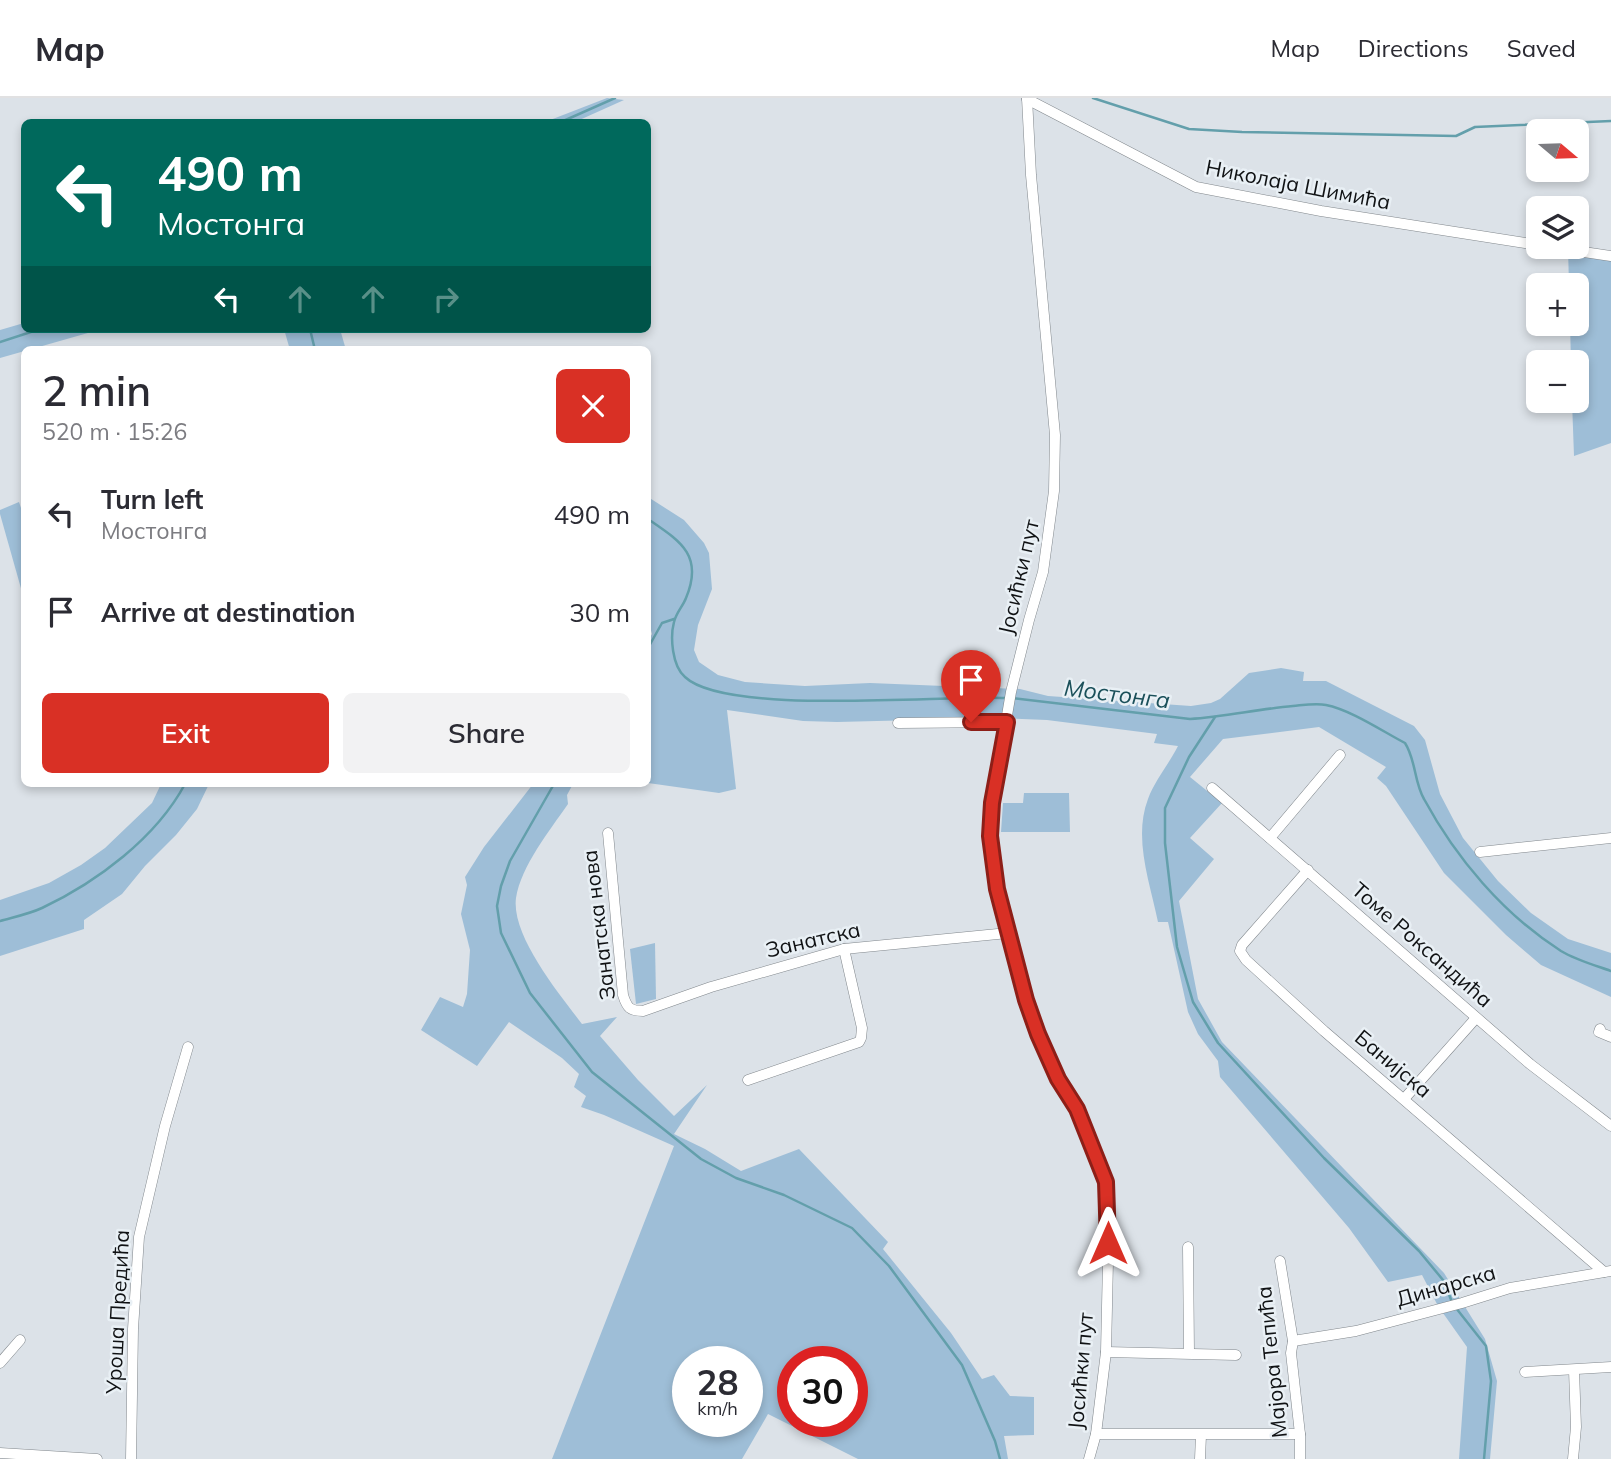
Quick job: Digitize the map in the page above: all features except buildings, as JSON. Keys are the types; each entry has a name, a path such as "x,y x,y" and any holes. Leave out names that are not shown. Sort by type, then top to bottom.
{"street":[{"name":"Николаја Шимића","path":"1027,99 1196,187 1321,211 1526,243"},
{"name":"Јосићки пут","path":"1027,99 1033,203 1055,435 1054,491 1043,572 1012,692 992,803 990,836 997,889 1007,933 1038,1034 1058,1079 1077,1109 1106,1182 1109,1216 1106,1352 1096,1434 1089,1459"},
{"path":"1589,253 1611,256"},
{"path":"898,723 1007,719"},
{"path":"1270,838 1340,755"},
{"name":"Томе Роксандића","path":"1213,788 1530,1064 1611,1126"},
{"name":"Занатска нова","path":"608,833 623,995 627,1007 632,1011"},
{"path":"1480,852 1611,838"},
{"name":"Банијска","path":"1308,870 1241,945 1240,951 1246,960 1324,1031 1608,1272"},
{"name":"Занатска","path":"632,1011 643,1011 711,987 844,948 1007,933"},
{"path":"748,1080 859,1042 862,1038 844,948"},
{"path":"1404,1099 1476,1018"},
{"path":"1600,1029 1599,1032 1611,1037"},
{"name":"Уроша Предића","path":"131,1459 137,1248 165,1126 188,1047"},
{"path":"1188,1247 1189,1353"},
{"name":"Мајора Тепића","path":"1280,1261 1293,1341 1291,1353 1300,1434 1300,1459"},
{"name":"Динарска","path":"1293,1341 1356,1331 1447,1308 1510,1288 1608,1272"},
{"path":"0,1363 20,1340"},
{"path":"1106,1352 1236,1355"},
{"path":"1525,1372 1611,1367"},
{"path":"1573,1459 1576,1427 1574,1370"},
{"path":"1096,1434 1300,1434"},
{"path":"1200,1459 1201,1435"},
{"path":"0,1453 97,1459"}],"shaded area":[{"path":"607,98 624,100 582,119 553,119"},
{"path":"1589,250 1611,253 1611,443 1574,456 1572,413 1589,413 1589,350 1571,350 1570,336 1589,336 1589,273 1569,273 1568,259 1589,259"},
{"path":"21,324 21,333 88,333 42,346 21,346 21,352 0,358 0,330"},
{"path":"285,333 341,333 345,346 289,346"},
{"path":"651,499 684,520 709,553 712,589 698,625 694,650 699,662 718,675 745,682 805,686 870,683 1020,689 1048,696 1191,706 1220,699 1249,673 1281,668 1304,672 1303,681 1326,681 1414,726 1425,740 1440,794 1463,838 1498,881 1531,913 1568,939 1611,953 1611,997 1541,965 1506,935 1444,873 1386,786 1377,778 1386,767 1319,727 1223,739 1190,777 1222,803 1190,838 1214,859 1179,901 1198,999 1222,1042 1444,1273 1485,1339 1497,1381 1490,1459 1459,1459 1467,1347 1438,1306 1422,1275 1388,1282 1349,1228 1220,1077 1218,1061 1198,1034 1188,1012 1168,922 1158,922 1142,845 1148,799 1178,746 1154,743 1157,734 1047,720 997,718 803,721 727,710 736,789 719,793 651,783"},
{"path":"19,502 21,508 21,588 0,514 0,510"},
{"path":"160,787 208,787 197,809 176,835 122,894 84,920 84,929 0,956 0,900 49,883 81,865 105,848 152,803"},
{"path":"531,787 571,787 567,795 568,804 530,861 516,898 516,913 521,930 539,964 562,997 582,1024 617,1017 600,1036 674,1116 707,1085 674,1134 741,1171 799,1149 888,1242 883,1249 951,1333 982,1379 994,1375 1010,1396 1034,1397 1034,1435 1004,1436 1008,1459 858,1459 814,1437 868,1437 868,1346 777,1346 777,1418 768,1414 763,1423 763,1346 672,1346 672,1437 755,1437 742,1459 552,1459 674,1146 581,1107 586,1096 574,1087 579,1074 562,1058 509,1022 477,1066 421,1030 440,997 463,1007 467,994 470,950 461,914 467,885 465,877 484,847"},
{"path":"1024,793 1069,793 1070,832 1001,832 1003,803 1023,803"},
{"path":"655,943 656,999 636,1004 630,949"}],"waterway":[{"path":"568,119 615,98"},
{"path":"1093,98 1189,129 1242,132 1456,136 1475,127 1611,121"},
{"path":"0,342 28,333"},
{"path":"311,333 314,346"},
{"name":"Мостонга","path":"651,521 679,542 690,560 691,583 674,622 673,651 677,666 685,677 708,689 743,696 788,700 1005,698"},
{"path":"651,643 662,623 674,619"},
{"name":"Мостонга","path":"1012,698 1190,719 1310,704 1346,711 1405,743 1418,785 1437,821 1466,863 1501,902 1561,951 1611,971"},
{"path":"1215,717 1189,757 1165,808 1165,843 1177,947 1193,1002 1218,1043 1324,1158 1419,1251 1443,1280 1452,1302"},
{"name":"Мостонга","path":"0,921 42,908 104,872 142,840 173,804 183,787"},
{"path":"552,787 510,861 497,906 501,933 530,993 592,1072 701,1159 736,1178 784,1195 852,1228 889,1266 962,1365 995,1441 1000,1459"},
{"path":"1456,1308 1486,1346 1491,1381 1484,1459"}],"route":[{"path":"971,722 1007,722 992,803 990,836 997,889 1007,933 1038,1034 1058,1079 1077,1109 1106,1182 1108,1243"}]}
